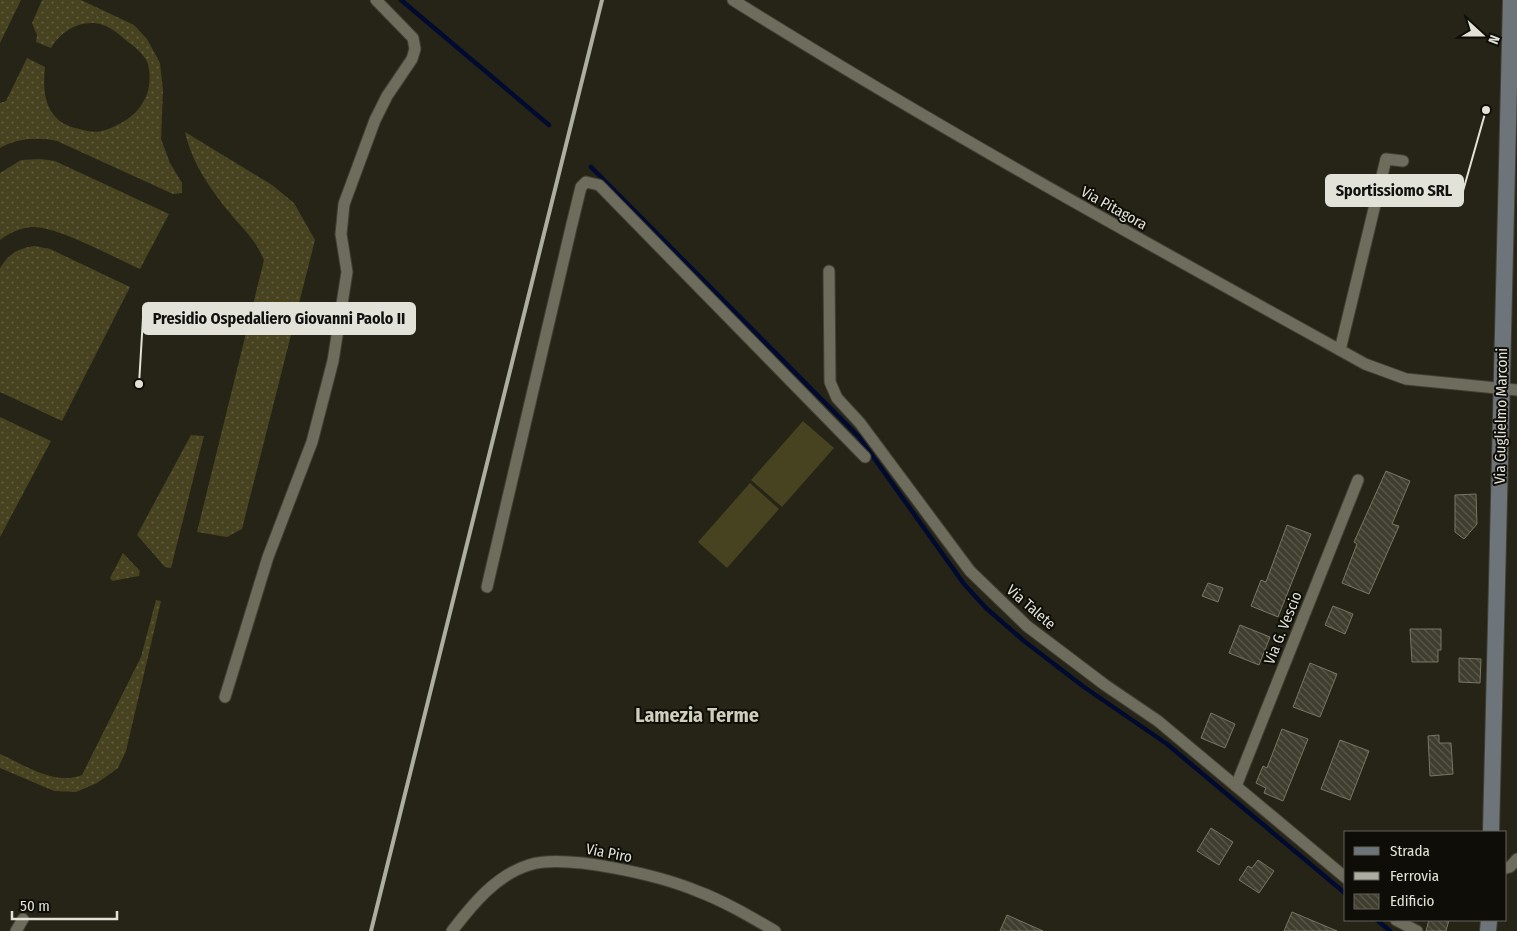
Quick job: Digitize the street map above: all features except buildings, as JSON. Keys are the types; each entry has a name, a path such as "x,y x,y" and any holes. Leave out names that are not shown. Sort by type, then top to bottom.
{"main road":[{"name":"Via Guglielmo Marconi","path":"1491,831 1509,388 1512,158 1511,0"}],"street":[{"path":"225,697 268,557 312,442 333,362 347,272 340,234 344,204 375,120 387,96 412,59 415,49 413,38 376,0"},
{"name":"Via Pitagora","path":"733,0 886,95 1082,207 1365,364 1406,379 1509,388"},
{"path":"1340,350 1386,159 1403,161"},
{"path":"487,587 581,187 586,182 599,186 865,458"},
{"path":"816,408 832,392 830,382 829,271"},
{"name":"Via Talete","path":"832,392 860,423 970,571 1027,626 1105,686 1158,721 1344,876"},
{"name":"Via G. Vescio","path":"1236,786 1358,480"},
{"path":"1507,868 1517,859"},
{"name":"Via Piro","path":"452,931 476,901 503,878 528,865 551,861 588,863 680,884 700,892 775,931"},
{"path":"16,931 23,919"},
{"path":"1398,921 1417,931"}],"shaded area":[{"path":"0,0 21,0 0,43"},
{"path":"42,0 81,0 134,25 147,39 160,63 163,90 161,139 170,163 182,183 182,193 173,194 57,141 28,139 13,142 0,148 0,103 6,101 27,58 45,67 44,88 48,106 53,114 68,126 90,132 99,132 123,122 140,108 149,88 150,77 145,57 134,46 106,26 95,23 80,25 66,31 51,48 36,42 37,35 32,23"},
{"path":"185,132 272,185 294,203 315,240 242,529 227,537 197,532 264,260 253,240 209,185 192,154"},
{"path":"40,159 55,161 169,214 140,269 71,237 43,228 23,228 0,240 0,173 21,160"},
{"path":"35,246 50,249 130,287 62,421 0,392 0,268 15,252"},
{"path":"0,417 51,441 0,537"},
{"path":"803,421 834,448 782,507 751,480"},
{"path":"191,435 204,436 171,568 165,567 137,535"},
{"path":"750,483 779,509 727,568 698,542"},
{"path":"123,553 140,571 139,576 112,581 110,578"},
{"path":"156,600 161,601 126,751 118,768 97,783 76,792 54,791 0,768 0,754 50,776 71,778 82,775 141,657"}],"waterway":[{"path":"401,0 549,125"},
{"path":"591,167 859,437 964,584 986,608 1024,641 1084,687 1167,744 1344,892"},
{"path":"1378,921 1390,931"}],"railway":[{"path":"371,931 602,0"}],"place":[{"name":"Sportissiomo SRL","path":"1486,110"},
{"name":"Presidio Ospedaliero Giovanni Paolo II","path":"139,384"}],"district":[{"name":"Lamezia Terme","path":"697,715"}]}
